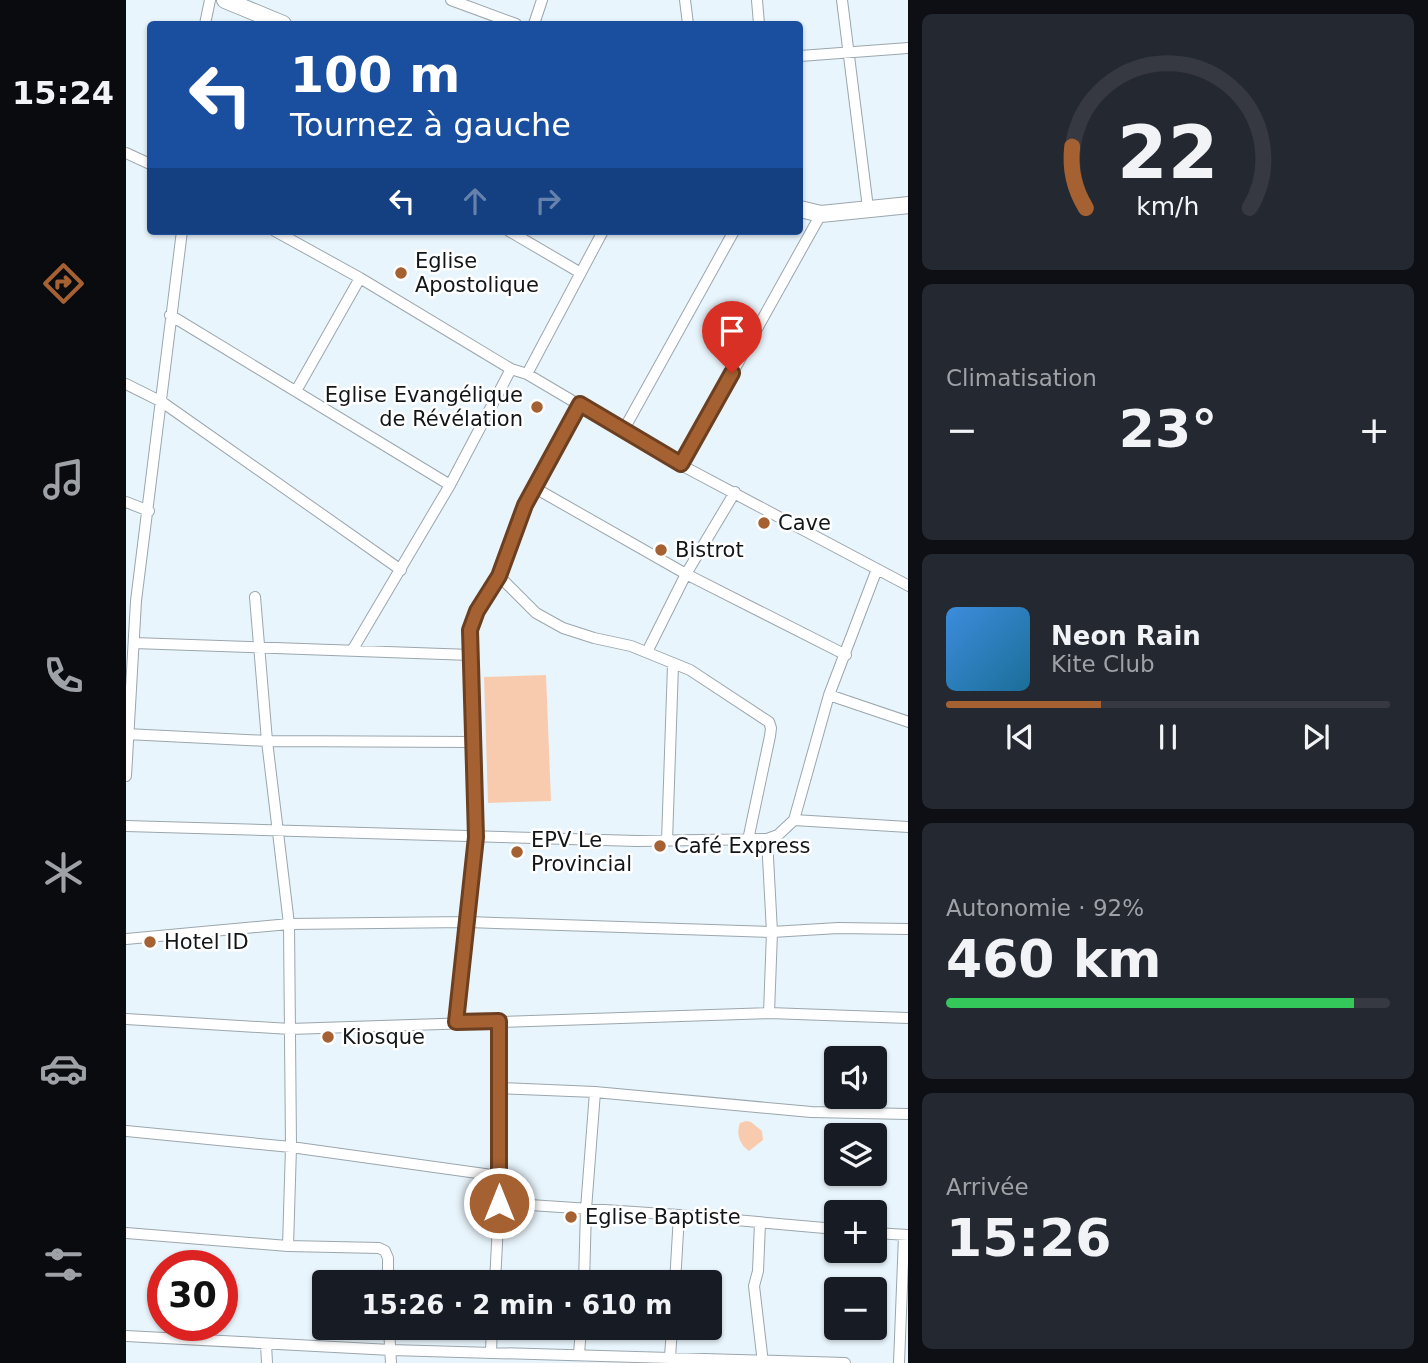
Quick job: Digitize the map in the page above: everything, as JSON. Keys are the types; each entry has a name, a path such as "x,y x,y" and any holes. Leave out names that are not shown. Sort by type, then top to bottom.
{"street":[{"path":"206,21 210,0"},
{"path":"227,0 277,21"},
{"path":"451,0 508,21"},
{"path":"535,21 542,0"},
{"path":"685,0 688,21"},
{"path":"757,0 759,21"},
{"path":"842,0 868,208"},
{"path":"803,56 908,48"},
{"path":"126,153 147,163"},
{"path":"803,210 821,214 908,205"},
{"path":"681,464 821,214"},
{"path":"126,776 129,681 134,643 131,599 149,511 180,235"},
{"path":"282,235 360,278 511,369 527,374 681,464 908,586"},
{"path":"516,235 579,272"},
{"path":"527,374 601,235"},
{"path":"623,431 732,235"},
{"path":"296,391 360,278"},
{"path":"170,315 450,485"},
{"path":"353,649 450,485 511,369"},
{"path":"126,384 162,402 401,570"},
{"path":"456,1022 476,837 470,630 499,576 518,521 580,404"},
{"path":"535,488 687,574 846,655"},
{"path":"647,652 687,574 735,492"},
{"path":"126,502 149,511"},
{"path":"126,826 667,841 767,839 778,835 794,820 829,695 877,569"},
{"path":"499,576 536,613 564,628 647,652 690,670 769,722 770,736 748,840"},
{"path":"255,597 276,830 289,924 291,1146 288,1246"},
{"path":"134,643 471,654"},
{"path":"667,841 673,665"},
{"path":"829,695 908,722"},
{"path":"128,735 267,741 472,742"},
{"path":"794,820 908,827"},
{"path":"767,839 772,932 769,1013"},
{"path":"126,939 289,924 468,922 772,932 838,928 908,929"},
{"path":"126,1019 290,1029 769,1013 908,1018"},
{"path":"496,1270 499,1203 499,1021"},
{"path":"499,1088 595,1092 811,1112 908,1114"},
{"path":"584,1270 595,1092"},
{"path":"126,1131 291,1146 499,1176"},
{"path":"499,1203 679,1215 824,1229"},
{"path":"676,1270 679,1215"},
{"path":"760,1223 758,1271 754,1286 763,1362"},
{"path":"126,1233 288,1246 379,1248 385,1251 388,1258 388,1270"},
{"path":"887,1234 906,1236 899,1363"},
{"path":"126,1336 391,1350 462,1357 491,1352 545,1358 579,1354 845,1363"},
{"path":"390,1340 391,1363"},
{"path":"491,1352 492,1340"},
{"path":"579,1354 580,1340"},
{"path":"670,1357 671,1340"},
{"path":"266,1344 267,1363"}],"shaded area":[{"path":"546,675 551,801 488,803 484,677"},
{"path":"746,1121 762,1131 763,1140 749,1151 738,1134 740,1123"}],"place":[{"name":"Eglise Apostolique","path":"401,273"},
{"name":"Eglise Evangélique de Révélation","path":"537,407"},
{"name":"Cave","path":"764,523"},
{"name":"Bistrot","path":"661,550"},
{"name":"Café Express","path":"660,846"},
{"name":"EPV Le Provincial","path":"517,852"},
{"name":"Hotel ID","path":"150,942"},
{"name":"Kiosque","path":"328,1037"},
{"name":"Eglise Baptiste","path":"571,1217"}],"route":[{"path":"499,1203 499,1021 456,1022 476,837 470,630 477,611 499,576 525,505 580,404 681,464 732,373"}]}
